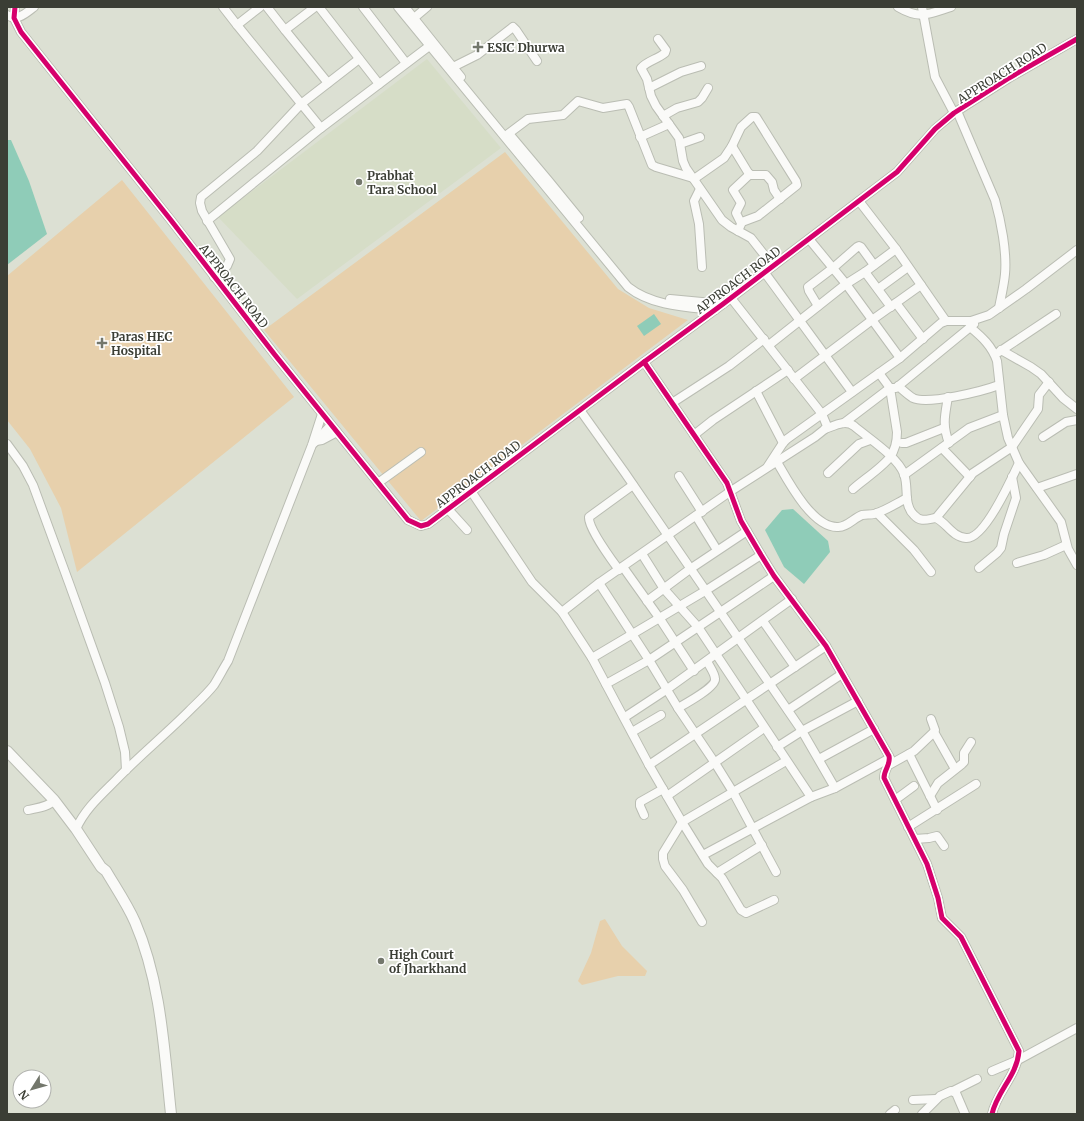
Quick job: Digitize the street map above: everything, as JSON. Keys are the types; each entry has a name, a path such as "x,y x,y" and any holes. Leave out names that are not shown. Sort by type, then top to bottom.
{"main road":[{"path":"7,743 55,792 106,864 106,871 135,922 152,974 162,1027 171,1114"},
{"path":"7,751 78,826"}],"street":[{"path":"11,17 15,7"},
{"path":"11,17 22,15 34,7"},
{"path":"223,7 321,128"},
{"path":"237,25 260,7"},
{"path":"267,7 328,83"},
{"path":"285,30 315,7"},
{"path":"319,7 379,84"},
{"path":"363,7 406,64"},
{"path":"398,7 453,67 635,286 666,299 723,304"},
{"path":"405,7 431,44 628,287 638,294 660,302 676,306 715,310"},
{"path":"414,18 427,7"},
{"path":"898,7 912,14 924,16 951,7"},
{"path":"922,7 935,77 956,112 995,200 999,214 1005,274 999,308"},
{"name":"APPROACH ROAD","path":"11,17 21,32 331,425 408,520 421,526 428,524 859,201 896,172 935,129 956,112 1009,78 1077,39"},
{"path":"453,67 479,53 512,27 516,30 537,61"},
{"path":"658,39 666,50 665,53 641,67 647,79 654,102 678,135 684,165 722,220 726,224 740,227"},
{"path":"207,221 321,128 431,44"},
{"path":"214,277 227,266 230,259 200,207 201,197 257,151 301,104 360,59"},
{"path":"649,88 681,72 701,66"},
{"path":"663,116 677,108 698,102 708,88"},
{"path":"508,134 528,119 561,116 580,101 604,108 628,105 653,166 694,179 721,162 732,146 743,124 752,117 755,117 797,184 795,188 757,217 747,219 740,227"},
{"path":"640,137 670,124"},
{"path":"680,144 700,137"},
{"path":"732,146 750,174"},
{"path":"773,266 753,240 740,227 736,212 741,203 733,190 750,174 766,175 772,182 774,190 780,199"},
{"path":"700,188 694,201 699,224 702,267"},
{"path":"859,201 896,249 946,321"},
{"path":"809,239 846,284 900,358"},
{"path":"818,306 808,291 808,287 859,246 874,265"},
{"path":"672,403 800,321 846,284 896,249"},
{"path":"562,612 599,583 825,429 844,423 894,387 981,318 999,308 1077,250"},
{"path":"878,289 908,266"},
{"path":"865,272 878,289 923,339"},
{"path":"764,273 852,392"},
{"path":"794,379 872,320 922,286"},
{"path":"731,298 822,414 827,426 825,429"},
{"path":"998,352 1056,314"},
{"path":"766,469 783,443 900,358 946,321 981,318"},
{"path":"970,327 998,352 1031,367 1041,374 1077,409"},
{"path":"998,352 997,361 1002,415 1008,438 1019,463 1061,522 1066,545 1077,565"},
{"path":"644,362 727,483 738,512 761,555 774,576 826,646 874,729 890,762"},
{"path":"694,435 756,390 788,370"},
{"path":"879,373 894,387 918,399 936,399 973,393 1000,385"},
{"path":"844,423 851,424 891,456 898,464 904,475 907,498 911,511 918,519 925,521 936,518 970,477 980,468 1012,447 1038,410 1039,395 1049,382"},
{"path":"853,489 891,456 897,439 894,387"},
{"path":"756,390 783,443"},
{"path":"948,397 944,423 946,445 970,477"},
{"path":"580,410 788,710 819,759 835,788"},
{"path":"313,443 310,436 321,412"},
{"path":"904,475 969,428 1002,415"},
{"path":"1043,437 1066,422 1077,420"},
{"path":"78,826 89,807 126,770 178,723 200,701 213,685 228,661 313,443 331,425"},
{"path":"902,443 906,443 944,428"},
{"path":"313,443 321,441 337,432"},
{"path":"828,474 859,444 870,440"},
{"path":"7,444 23,466 33,485 67,577 105,683 119,728 125,752 126,770"},
{"path":"378,483 421,452"},
{"path":"777,462 792,488 807,509 819,520 830,526 842,527 862,515 877,513 907,498"},
{"path":"936,518 960,537 972,537 985,526 1019,463"},
{"path":"1037,488 1077,474"},
{"path":"679,476 717,550"},
{"path":"979,568 997,554 1001,548 1016,498 1012,477"},
{"path":"633,485 589,517 588,520 592,529 660,619 694,671"},
{"path":"471,491 532,582 562,612 592,658 625,717 649,765 682,822 708,864 726,884 742,910 746,913 774,900"},
{"path":"448,509 467,530"},
{"path":"877,513 914,550 931,572"},
{"path":"647,601 717,550 747,531"},
{"path":"1017,563 1044,556 1066,545"},
{"path":"642,554 664,589 698,627 745,701 810,797"},
{"path":"592,658 660,619 761,555"},
{"path":"606,684 649,660 774,576"},
{"path":"599,583 649,660 666,690 733,792 776,872"},
{"path":"625,717 694,671 792,599"},
{"path":"763,621 795,667"},
{"path":"649,765 826,646"},
{"path":"678,708 701,694 714,682 715,677 707,661"},
{"path":"788,710 842,674"},
{"path":"777,747 802,731 858,701"},
{"path":"632,732 661,715"},
{"path":"930,720 935,727 934,732 955,770"},
{"path":"644,815 640,802 665,792 715,763 764,728"},
{"path":"819,759 874,729"},
{"path":"703,855 810,797 835,788 909,754 934,732"},
{"path":"930,796 938,783 964,762 964,752 971,742"},
{"path":"909,754 937,810"},
{"path":"702,922 683,890 665,866 662,859 663,853 682,822 786,761"},
{"path":"890,762 884,778 927,864 938,898 942,918 961,937 1019,1051 1018,1060 1012,1074 996,1100 992,1114"},
{"path":"908,827 976,784"},
{"path":"895,800 914,786"},
{"path":"28,810 40,808 52,803 54,800"},
{"path":"915,839 937,836 944,846"},
{"path":"717,873 762,845"},
{"path":"992,1071 1018,1060 1077,1028"},
{"path":"922,1114 944,1093 954,1091 976,1079"},
{"path":"954,1091 965,1114"},
{"path":"913,1100 936,1099"}],"shaded area":[{"name":"Prabhat Tara School","path":"427,59 501,148 297,299 218,217"},
{"path":"505,152 618,289 649,308 688,320 421,521 264,330"},
{"path":"122,180 294,397 77,572 61,508 30,449 7,420 7,276"},
{"path":"605,919 622,946 647,971 645,976 618,976 582,985 578,981 591,953 600,921"}],"water":[{"path":"7,140 11,140 29,181 47,234 7,265"},
{"path":"654,314 661,324 644,336 637,326"},
{"path":"793,509 828,541 830,552 804,584 784,567 765,530 782,510"}],"cycle path":[{"path":"15,7 14,18 21,32 170,219 275,355 408,520 421,526 428,524 897,172 935,129 954,113 1009,78 1077,39"},
{"path":"644,362 727,483 741,521 761,555 774,576 826,646 889,756 889,762 884,778 927,864 938,898 942,918 961,937 1019,1051 1015,1068 998,1098 992,1114"}],"place":[{"name":"ESIC Dhurwa","path":"478,47"},
{"name":"Prabhat Tara School","path":"359,182"},
{"name":"Paras HEC Hospital","path":"102,343"},
{"name":"High Court of Jharkhand","path":"381,961"}]}
